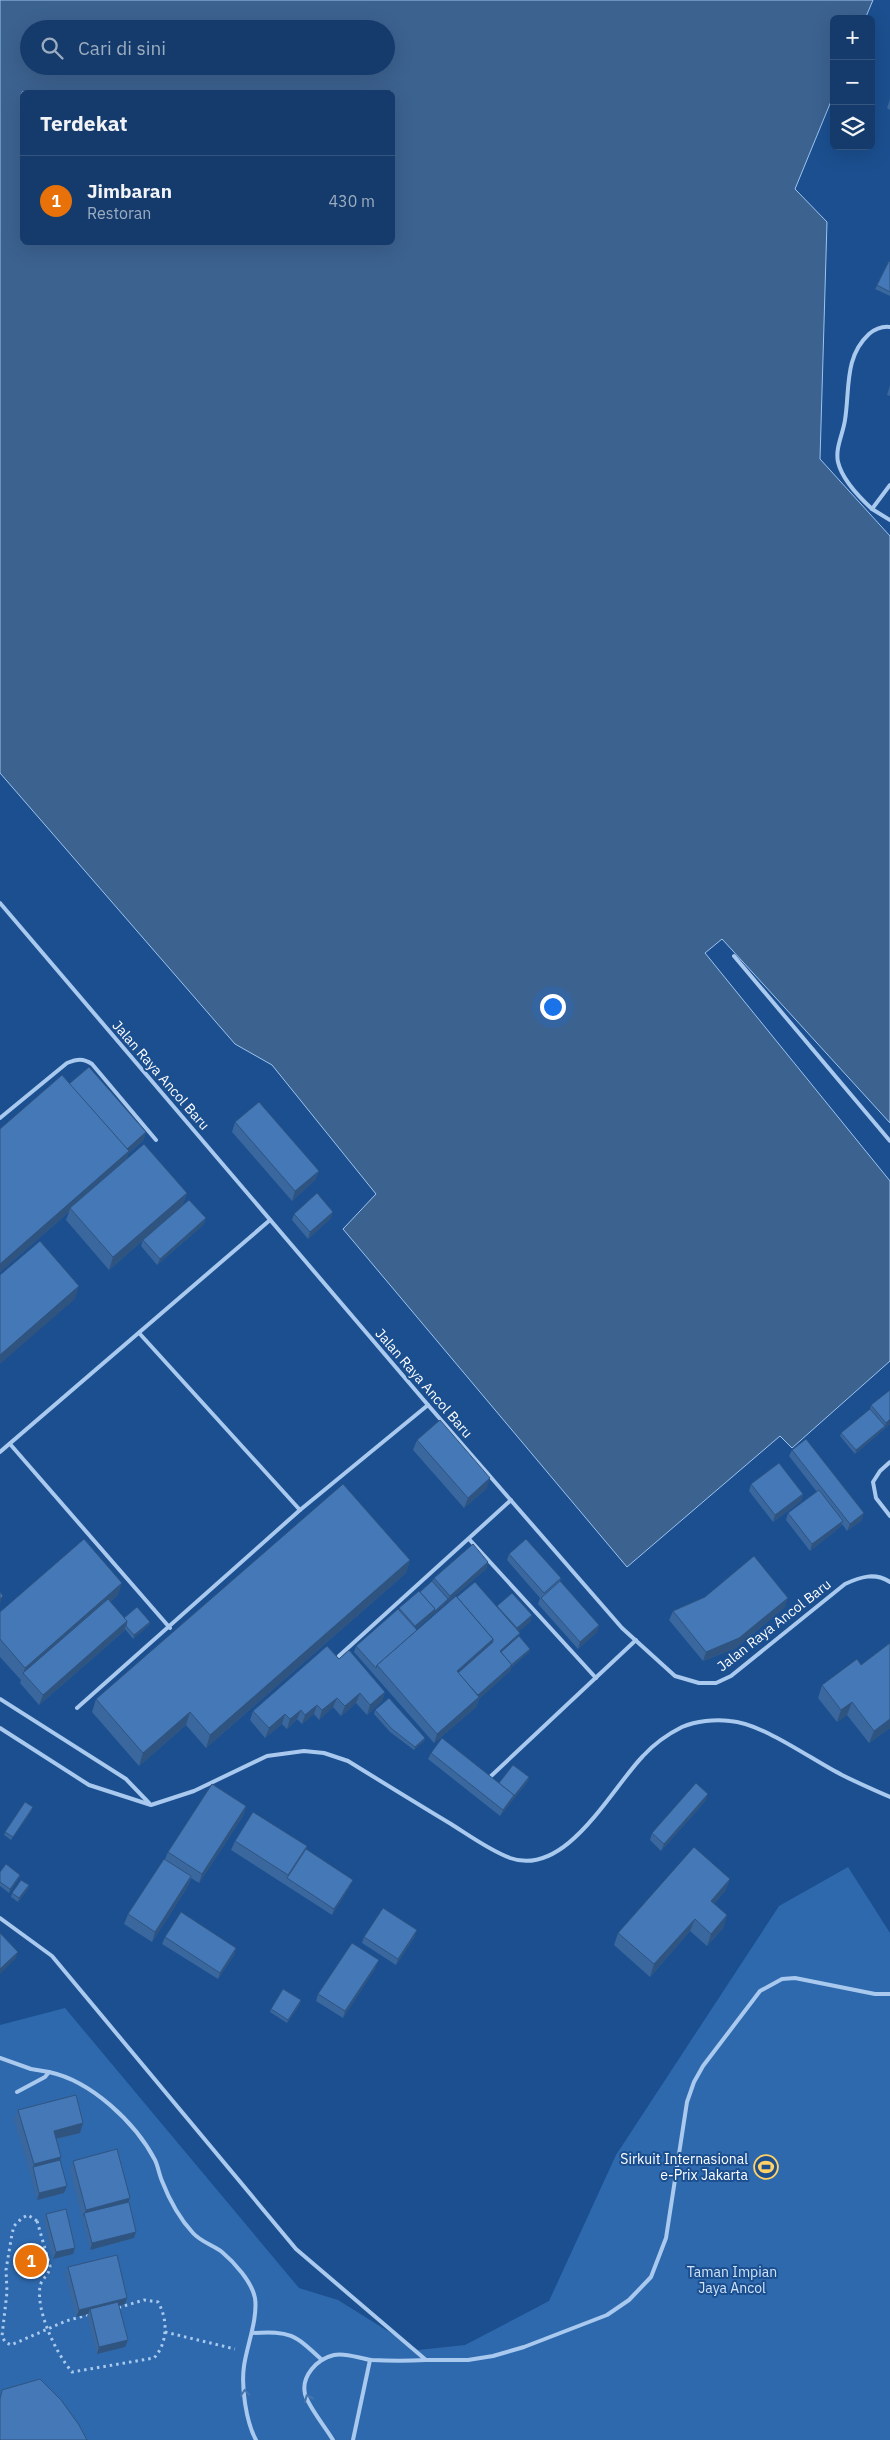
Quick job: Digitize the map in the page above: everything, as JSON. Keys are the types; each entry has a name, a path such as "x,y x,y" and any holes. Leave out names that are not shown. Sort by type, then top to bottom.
{"lane":[{"path":"890,327 885,326 873,330 861,341 853,355 849,374 845,421 837,455 846,478 872,509 890,520"},
{"path":"872,509 890,485"},
{"name":"Jalan Raya Ancol Baru","path":"0,903 428,1405 622,1628 675,1676 699,1683 716,1683 731,1676 845,1584 862,1576 883,1577 890,1582"},
{"path":"734,956 890,1141"},
{"path":"0,1118 67,1063 77,1059 86,1060 92,1064 156,1140"},
{"path":"0,1452 140,1334 270,1220"},
{"path":"140,1334 300,1510"},
{"path":"77,1708 170,1628 300,1510 428,1405"},
{"path":"10,1444 170,1628"},
{"path":"890,1462 872,1482 876,1498 890,1516"},
{"path":"339,1656 511,1500"},
{"path":"469,1539 596,1678"},
{"path":"490,1777 636,1640"},
{"path":"0,1699 126,1779 151,1805"},
{"path":"0,1728 90,1785 151,1805 194,1791 267,1756 304,1751 324,1753 348,1761 486,1846 511,1858 529,1861 549,1856 571,1840 596,1816 642,1757 660,1741 682,1727 706,1721 732,1721 758,1729 842,1775 890,1797"},
{"path":"0,1918 25,1935 57,1962 296,2249 426,2360"},
{"path":"333,2440 305,2395 305,2382 310,2370 322,2360 335,2354 370,2360 406,2362 468,2360 493,2356 524,2347 607,2315 629,2300 651,2277 666,2238 687,2102 694,2082 713,2052 760,1991 782,1978 795,1978 875,1994 890,1994"},
{"path":"0,2058 31,2069 66,2075 84,2084 130,2125 154,2160 163,2184 182,2218 195,2235 222,2252 248,2282 255,2299 252,2333 243,2367 247,2418 256,2440"},
{"path":"18,2092 50,2072"},
{"path":"252,2333 278,2332 289,2334 300,2339 322,2360"},
{"path":"354,2440 370,2360"}],"path":[{"path":"101,2312 47,2329 11,2345 5,2342 2,2336 7,2292 6,2270 14,2226 22,2218 28,2215 36,2221 50,2266 50,2271 44,2277 40,2286 40,2300 47,2329 72,2372 154,2358 160,2352 165,2332 164,2313 158,2302 144,2300 109,2310"},
{"path":"165,2332 247,2352"}],"green space":[{"name":"Taman Impian Jaya Ancol","path":"848,1867 890,1933 890,2440 0,2440 0,2025 65,2008 299,2288 338,2300 418,2350 465,2345 549,2301 616,2155 779,1906"}],"shaded area":[{"path":"0,0 873,0 867,15 830,15 830,104 795,189 827,222 820,459 890,536 890,1123 722,939 705,953 890,1181 890,1361 792,1448 780,1436 627,1567 343,1229 376,1194 272,1065 235,1044 0,773"}],"building":[{"path":"890,262 890,292 877,285"},
{"path":"89,1067 146,1132 127,1149 69,1084"},
{"path":"62,1075 129,1151 0,1264 0,1129"},
{"path":"259,1102 319,1171 295,1191 235,1122"},
{"path":"144,1144 187,1193 113,1257 70,1208"},
{"path":"317,1193 333,1212 310,1232 294,1214"},
{"path":"189,1200 206,1218 160,1259 143,1240"},
{"path":"40,1241 79,1286 0,1355 0,1275"},
{"path":"890,1390 890,1419 886,1423 871,1405"},
{"path":"870,1409 885,1426 856,1450 841,1433"},
{"path":"440,1420 490,1478 468,1498 417,1440"},
{"path":"806,1439 864,1513 850,1524 792,1450"},
{"path":"779,1463 803,1494 775,1515 751,1484"},
{"path":"343,1484 410,1560 210,1735 190,1712 143,1753 96,1699"},
{"path":"819,1490 843,1521 812,1544 788,1513"},
{"path":"84,1539 122,1583 25,1668 0,1639 0,1612"},
{"path":"526,1539 561,1578 544,1593 509,1554"},
{"path":"473,1544 488,1562 450,1596 434,1578"},
{"path":"754,1556 788,1598 739,1638 706,1652 673,1611 705,1597"},
{"path":"432,1581 448,1599 434,1612 435,1609 420,1592"},
{"path":"560,1581 599,1625 580,1642 541,1598"},
{"path":"475,1582 520,1633 500,1651 512,1665 478,1695 458,1673 493,1642 493,1639 457,1597"},
{"path":"419,1591 435,1609 415,1626 399,1608"},
{"path":"512,1593 532,1615 517,1628 497,1606"},
{"path":"456,1596 493,1639 457,1671 479,1697 437,1734 377,1665"},
{"path":"108,1599 127,1621 43,1695 23,1673"},
{"path":"137,1607 150,1622 134,1635 126,1626 127,1621 124,1618"},
{"path":"398,1609 417,1630 377,1665 376,1668 356,1646"},
{"path":"519,1636 530,1649 512,1665 501,1652"},
{"path":"890,1643 890,1719 874,1731 852,1702 841,1710 822,1685 857,1659 861,1665"},
{"path":"327,1646 339,1659 349,1650 385,1692 370,1705 360,1693 345,1706 337,1698 322,1710 317,1705 305,1715 301,1710 290,1719 285,1714 269,1728 253,1711"},
{"path":"389,1698 425,1738 415,1747 392,1729 375,1710"},
{"path":"442,1738 514,1795 503,1810 431,1753"},
{"path":"513,1765 529,1777 514,1796 499,1783"},
{"path":"696,1783 708,1794 664,1844 652,1833"},
{"path":"212,1784 246,1806 202,1874 168,1852"},
{"path":"25,1802 33,1807 13,1837 5,1832"},
{"path":"253,1812 307,1846 288,1875 235,1841"},
{"path":"694,1847 730,1879 711,1901 727,1915 711,1934 695,1919 654,1964 618,1933"},
{"path":"306,1849 353,1880 334,1909 287,1878"},
{"path":"164,1859 191,1876 155,1932 128,1914"},
{"path":"6,1864 20,1875 10,1889 0,1882 0,1872"},
{"path":"21,1880 29,1885 19,1898 12,1893"},
{"path":"383,1908 417,1930 398,1959 364,1937"},
{"path":"181,1912 236,1948 220,1973 165,1937"},
{"path":"0,1933 18,1952 0,1969"},
{"path":"352,1943 379,1960 345,2011 318,1994"},
{"path":"283,1989 301,2000 288,2020 271,2009"},
{"path":"76,2095 83,2123 54,2131 61,2157 34,2164 18,2110"},
{"path":"117,2149 130,2198 86,2210 73,2161"},
{"path":"60,2160 67,2186 39,2193 33,2167"},
{"path":"129,2202 136,2232 92,2243 84,2213"},
{"path":"66,2209 75,2248 56,2252 46,2214"},
{"path":"117,2255 127,2298 79,2310 68,2267"},
{"path":"118,2302 128,2340 99,2347 90,2309"},
{"path":"40,2379 61,2400 87,2440 0,2440 0,2399 2,2390"}],"place":[{"name":"Sirkuit Internasional e-Prix Jakarta","path":"766,2167"},
{"name":"Jimbaran","path":"31,2261"}]}
